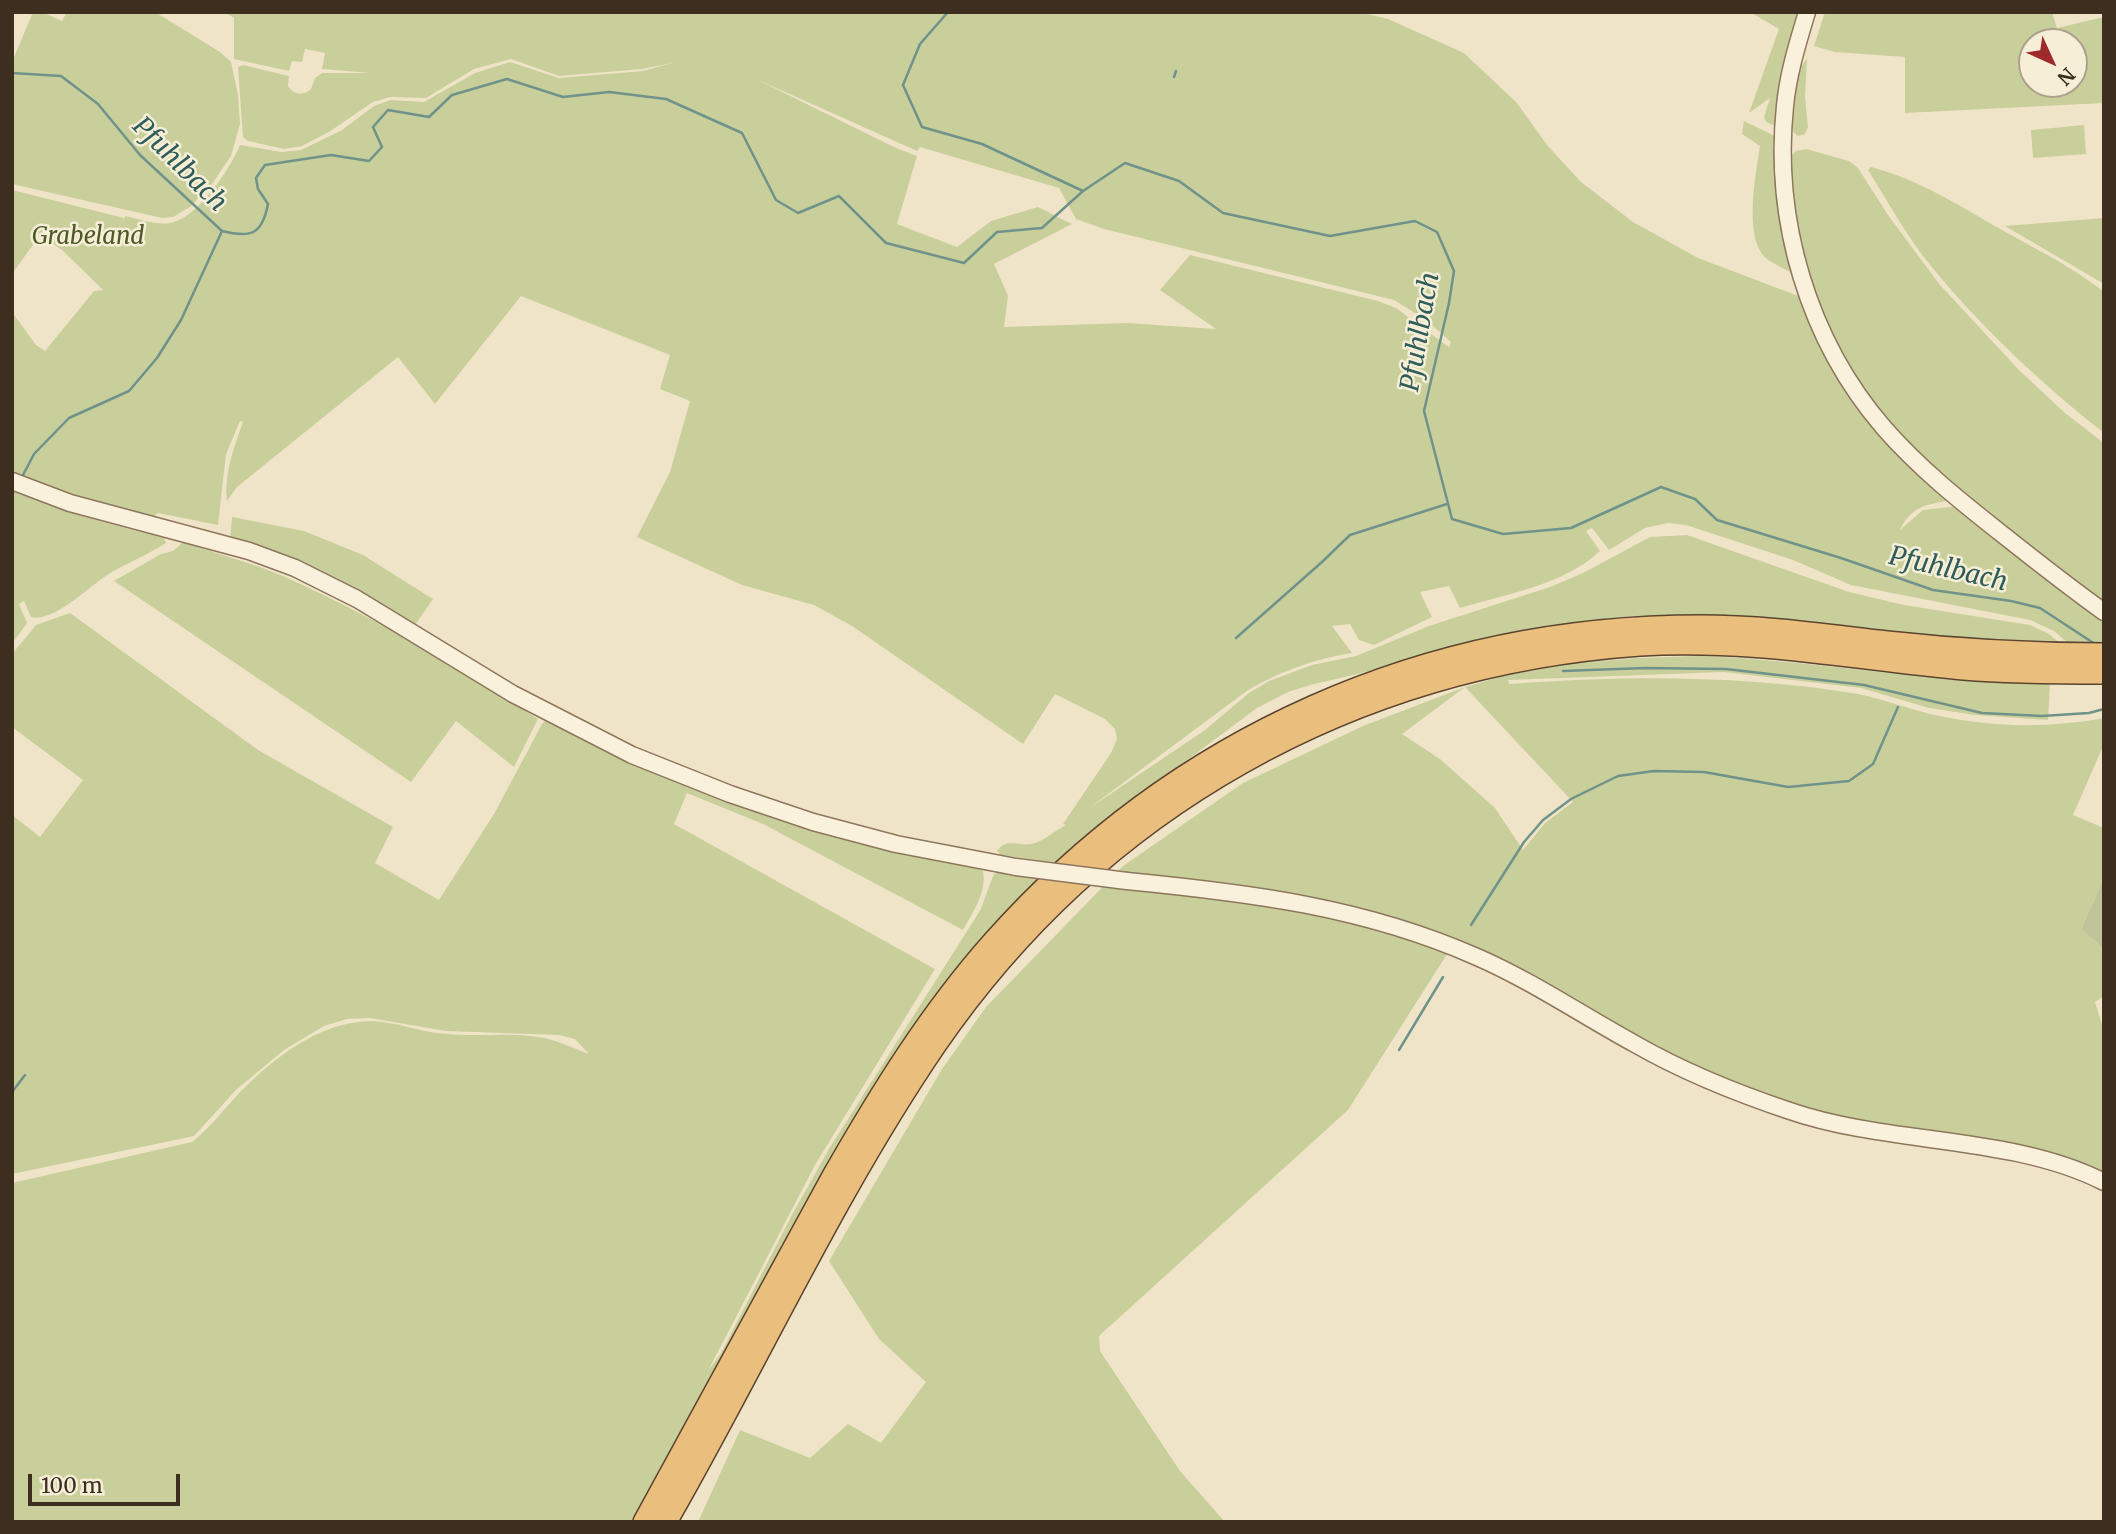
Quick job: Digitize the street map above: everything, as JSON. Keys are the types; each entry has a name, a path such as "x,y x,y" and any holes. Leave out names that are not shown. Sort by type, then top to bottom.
{"highway":[{"path":"644,1522 859,1132 897,1069 941,1007 991,944 1054,878 1124,818 1214,757 1278,722 1376,680 1480,650 1577,633 1640,628 1752,628 1940,647 2104,673"},
{"path":"666,1522 855,1175 900,1099 940,1039 1004,957 1072,887 1151,821 1195,790 1276,744 1358,706 1482,668 1568,653 1643,645 1741,646 1965,669 2104,654"}],"street":[{"path":"1807,12 1797,44 1785,104 1786,194 1792,240 1803,284 1819,326 1842,371 1862,400 1917,463 1961,502 2104,612"},
{"path":"12,481 70,503 150,527 249,551 295,569 357,599 513,694 632,755 730,794 813,822 896,844 1016,867 1219,890 1285,899 1349,912 1413,931 1481,958 1543,990 1635,1045 1726,1089 1794,1113 1865,1130 2014,1153 2076,1170 2104,1182"}],"green space":[{"path":"33,12 42,12 62,21 67,12 155,12 220,52 231,62 238,95 240,124 231,156 212,184 190,207 173,217 162,218 12,184 12,62"},
{"name":"Grabeland","path":"225,12 1359,12 1388,19 1464,53 1517,103 1547,145 1581,182 1633,222 1698,258 1801,297 1835,374 1858,407 1952,500 1915,511 1900,530 1923,510 1959,506 2104,617 2104,644 2071,646 2054,631 2030,620 1851,585 1793,560 1686,525 1668,523 1645,528 1609,550 1592,528 1586,531 1600,551 1586,563 1552,580 1460,608 1449,586 1420,592 1432,617 1374,645 1359,640 1350,624 1332,626 1352,653 1298,667 1248,690 1088,809 1205,730 1249,693 1269,681 1312,665 1356,656 1429,626 1550,587 1583,573 1650,537 1687,535 1849,592 1904,605 2030,625 2049,634 2061,644 1963,639 1774,619 1698,614 1624,617 1542,626 1466,642 1288,692 1257,708 1186,761 1060,863 1001,855 997,851 1005,844 1035,843 1066,825 1063,824 1111,753 1117,739 1115,729 1105,719 1055,694 1023,744 852,626 814,605 742,585 637,537 670,472 690,401 660,389 670,355 521,296 435,404 398,357 237,487 227,501 228,471 243,422 240,421 226,454 218,525 158,513 150,519 115,511 44,489 12,473 12,312 36,345 45,351 94,291 103,290 62,250 40,235 12,274 12,190 124,218 122,226 125,216 156,223 174,222 194,210 213,190 240,145 282,152 301,150 342,130 374,106 391,100 424,102 475,73 510,62 559,78 643,71 672,63 642,69 559,76 511,59 474,69 426,98 390,97 373,102 329,132 302,146 284,149 248,141 243,137 238,67 243,65 289,76 288,86 299,93 311,89 315,78 322,73 370,73 322,69 325,53 305,49 302,62 292,61 289,71 234,59 234,18","holes":["756,79 917,151 920,147 1059,188 1076,219 1104,229 1394,300 1426,320 1451,342 1449,347 1396,308 1378,301 1190,255 1160,290 1216,329 1127,323 1004,327 1008,296 994,264 1072,224 1038,207 991,221 957,247 897,224 917,156"]},
{"path":"1750,12 1802,12 1780,121 1775,126 1766,122 1764,117 1770,98 1749,113 1779,29"},
{"path":"1825,12 2052,12 2057,28 2104,17 2104,103 1905,113 1905,57 1835,52 1814,46"},
{"path":"1807,58 1805,97 1808,127 1805,134 1798,136 1790,129 1795,76"},
{"path":"1744,121 1779,138 1795,275 1766,258 1759,249 1753,221 1753,204 1760,146 1742,134"},
{"path":"2084,125 2086,154 2033,158 2031,130"},
{"path":"1806,149 1849,161 1858,168 1888,215 1940,285 2019,370 2065,413 2104,443 2104,604 2011,531 1966,500 1920,460 1868,400 1825,325 1796,234 1789,158 1796,151"},
{"path":"1871,167 1938,194 2067,266 2104,292 2104,433 2031,371 1960,300 1913,242 1868,170"},
{"path":"2104,218 2104,284 2005,226"},
{"path":"12,489 68,511 164,538 166,543 112,572 51,614 31,617 24,601 19,604 27,623 12,644"},
{"path":"232,517 304,531 363,555 433,599 415,625 230,541"},
{"path":"183,542 273,572 318,592 382,625 538,719 514,767 456,721 411,782 114,581 161,554 173,551"},
{"path":"70,613 258,750 393,827 375,863 439,900 494,814 542,724 549,717 650,767 982,868 982,892 963,930 763,824 687,793 674,824 935,969 815,1165 708,1371 721,1353 829,1149 981,909 994,874 1000,871 1040,877 949,979 916,1022 868,1097 806,1202 632,1522 12,1522 12,1183 192,1142 268,1066 315,1035 350,1023 379,1022 448,1034 539,1037 589,1054 575,1039 559,1035 446,1031 370,1018 347,1019 324,1026 284,1050 236,1090 194,1136 12,1174 12,815 40,837 83,780 12,727 12,654 36,625"},
{"path":"1638,658 1743,658 1962,680 2050,683 2048,720 1975,715 1929,708 1861,688 1724,672 1508,680 1509,684 1640,678 1729,680 1858,694 1930,714 1973,722 2038,725 2104,718 2104,744 2073,815 2104,828 2104,878 2081,929 2104,949 2104,996 2095,1002 2104,1031 2104,1175 1794,1113 1449,951 1348,1110 1099,1336 1100,1351 1180,1471 1225,1522 698,1522 740,1430 810,1458 848,1424 881,1443 926,1382 879,1339 829,1261 942,1069 986,1007 1123,866 1243,783 1363,726 1465,687 1507,675 1575,663","holes":["1465,687 1573,802 1545,823 1523,850 1495,808 1440,759 1402,734"]},
{"path":"2104,878 2104,949 2081,929"}],"waterway":[{"path":"948,12 920,44 903,85 922,127 982,144 1083,191"},
{"path":"1174,77 1176,71"},
{"name":"Pfuhlbach","path":"12,73 61,76 98,104 140,155 222,231 241,234 254,232 265,214 268,204 258,189 256,178 265,165 331,155 369,161 382,147 373,127 388,110 429,117 452,95 507,79 563,97 609,92 666,99 742,133 776,200 798,213 839,196 886,243 964,263 997,232 1042,228 1083,191 1125,163 1179,181 1223,213 1330,236 1415,221 1437,232 1454,271 1424,411 1452,519 1503,534 1571,528 1661,487 1695,499 1717,520 1933,590 2040,608 2095,644"},
{"path":"22,477 34,454 69,418 129,391 157,358 181,320 222,231"},
{"path":"1236,638 1350,535 1447,504"},
{"path":"1563,671 1726,669 1864,685 1982,713 2042,716 2089,713 2104,709"},
{"path":"1471,925 1524,842 1543,820 1571,799 1618,776 1654,771 1704,772 1788,787 1849,781 1873,764 1898,707"},
{"path":"1399,1050 1443,977"},
{"path":"12,1092 25,1075"}]}
